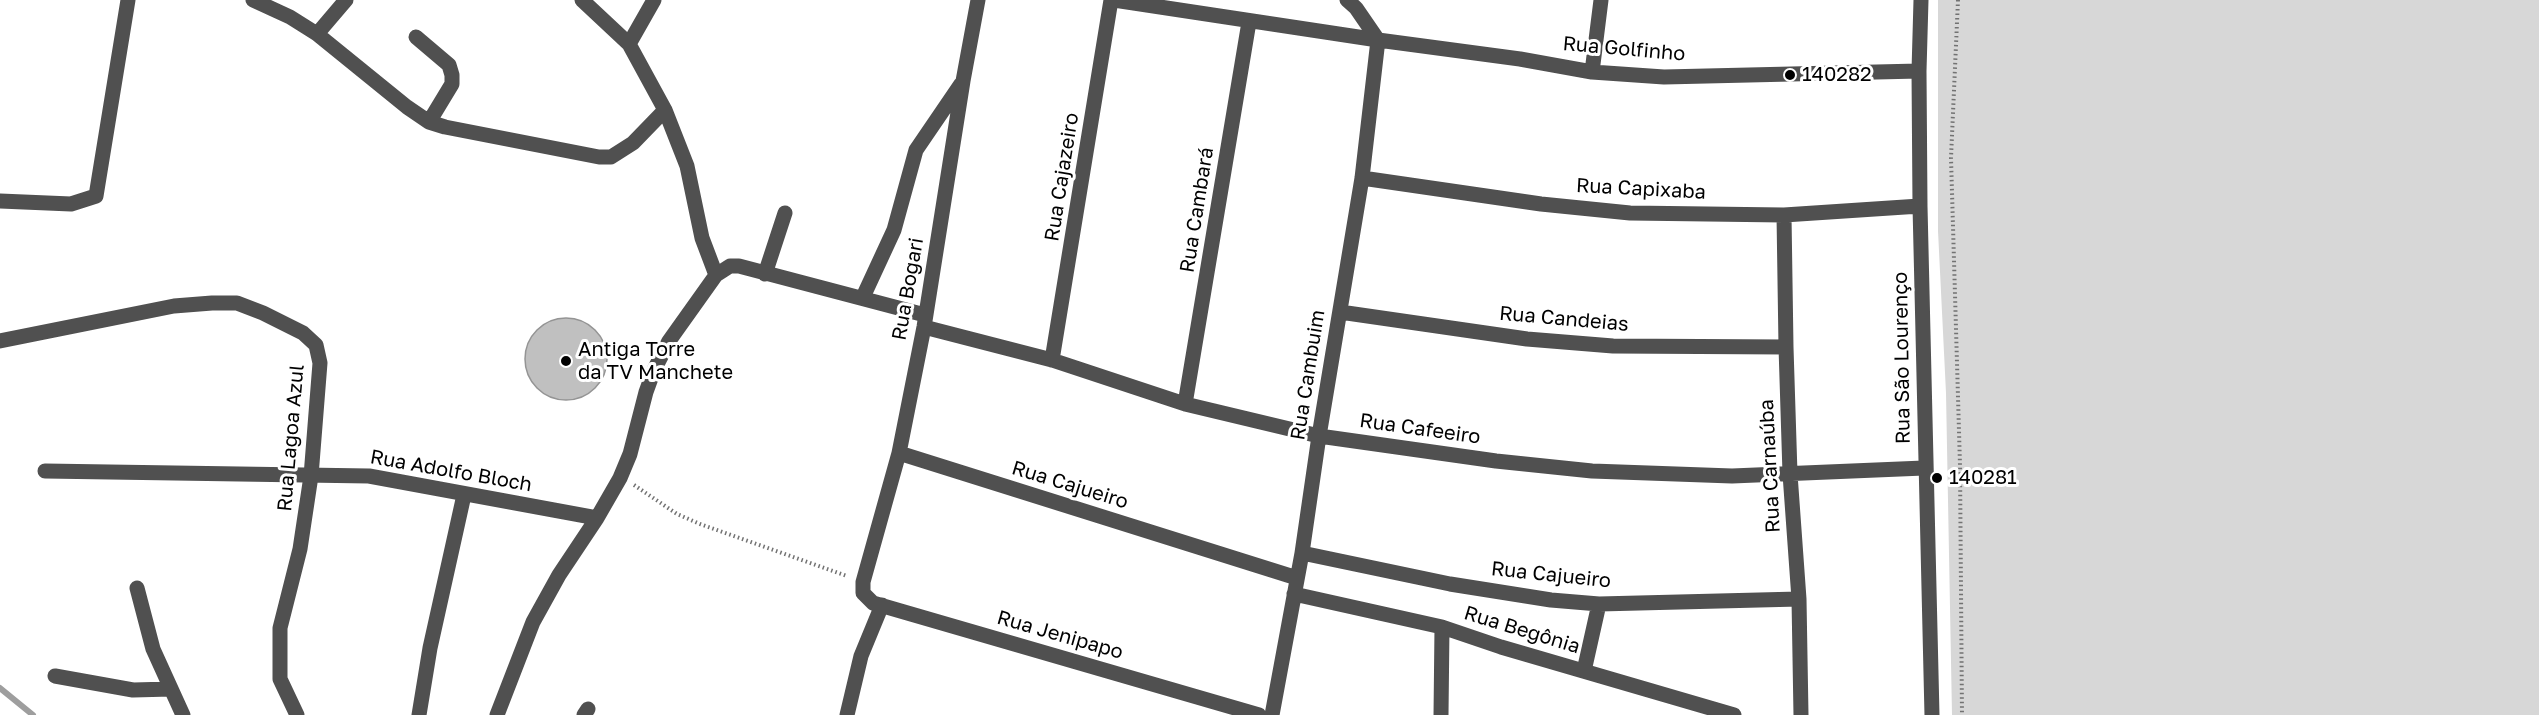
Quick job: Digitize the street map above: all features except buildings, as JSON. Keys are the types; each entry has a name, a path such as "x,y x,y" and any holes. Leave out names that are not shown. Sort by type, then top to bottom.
{"street":[{"path":"0,201 71,204 96,196 128,0"},
{"path":"252,0 290,17 317,34 429,122 488,137 598,157 611,157 633,143 665,110"},
{"path":"317,34 346,0"},
{"path":"497,715 533,622 559,574 597,518 620,477 630,454 645,392 654,370 669,341 716,275 702,238 687,166 665,110 629,44 582,0"},
{"path":"629,44 654,0"},
{"name":"Rua Bogari","path":"863,582 899,453 924,321 978,0"},
{"path":"1113,0 1378,40"},
{"name":"Rua Cajazeiro","path":"1052,360 1113,0"},
{"path":"1347,0 1356,8 1378,40"},
{"path":"1592,72 1601,0"},
{"name":"Rua São Lourenço","path":"1921,0 1918,71 1924,468 1932,715"},
{"name":"Rua Cambará","path":"1185,404 1249,22"},
{"path":"416,37 449,65 452,75 452,84 429,122"},
{"name":"Rua Golfinho","path":"1378,40 1520,59 1592,72 1664,77 1918,71"},
{"name":"Rua Cambuim","path":"1272,715 1302,554 1319,436 1362,178 1378,40"},
{"path":"863,297 898,219 916,150 963,81"},
{"name":"Rua Capixaba","path":"1362,178 1541,204 1630,213 1784,215 1920,206"},
{"path":"765,274 785,213"},
{"name":"Rua Carnaúba","path":"1784,215 1790,474 1799,598 1801,715"},
{"name":"Rua Cafeeiro","path":"716,275 730,266 739,266 863,297 924,321 1185,404 1319,436 1496,461 1592,471 1720,475 1924,468"},
{"name":"Rua Lagoa Azul","path":"0,341 174,306 237,303 303,333 315,345 320,363 311,476 300,549 280,628 280,679 297,715"},
{"name":"Rua Candeias","path":"1340,312 1527,339 1613,346 1786,347"},
{"name":"Rua Cajueiro","path":"899,453 1297,578"},
{"name":"Rua Adolfo Bloch","path":"45,471 369,476 597,518"},
{"path":"419,715 430,648 464,495"},
{"name":"Rua Cajueiro","path":"1302,554 1450,584 1551,600 1599,604 1799,598"},
{"name":"Rua Jenipapo","path":"863,582 863,593 873,603 1259,715"},
{"path":"137,588 153,649 183,715"},
{"name":"Rua Begônia","path":"1294,594 1442,627 1501,647 1734,715"},
{"path":"1584,671 1599,604"},
{"path":"847,715 861,656 882,605"},
{"path":"1441,715 1442,627"},
{"path":"55,676 133,690 171,689"}],"path":[{"path":"1958,0 1951,158 1960,465 1962,715"},
{"path":"620,477 677,514 700,524 863,582"}],"shaded area":[{"path":"1938,0 2539,0 2539,715 1952,715 1946,393 1938,231"}],"waterway":[{"path":"0,688 33,715"}],"place":[{"name":"140282","path":"1790,75"},
{"name":"Antiga Torre da TV Manchete","path":"566,361"},
{"name":"140281","path":"1937,478"}]}
